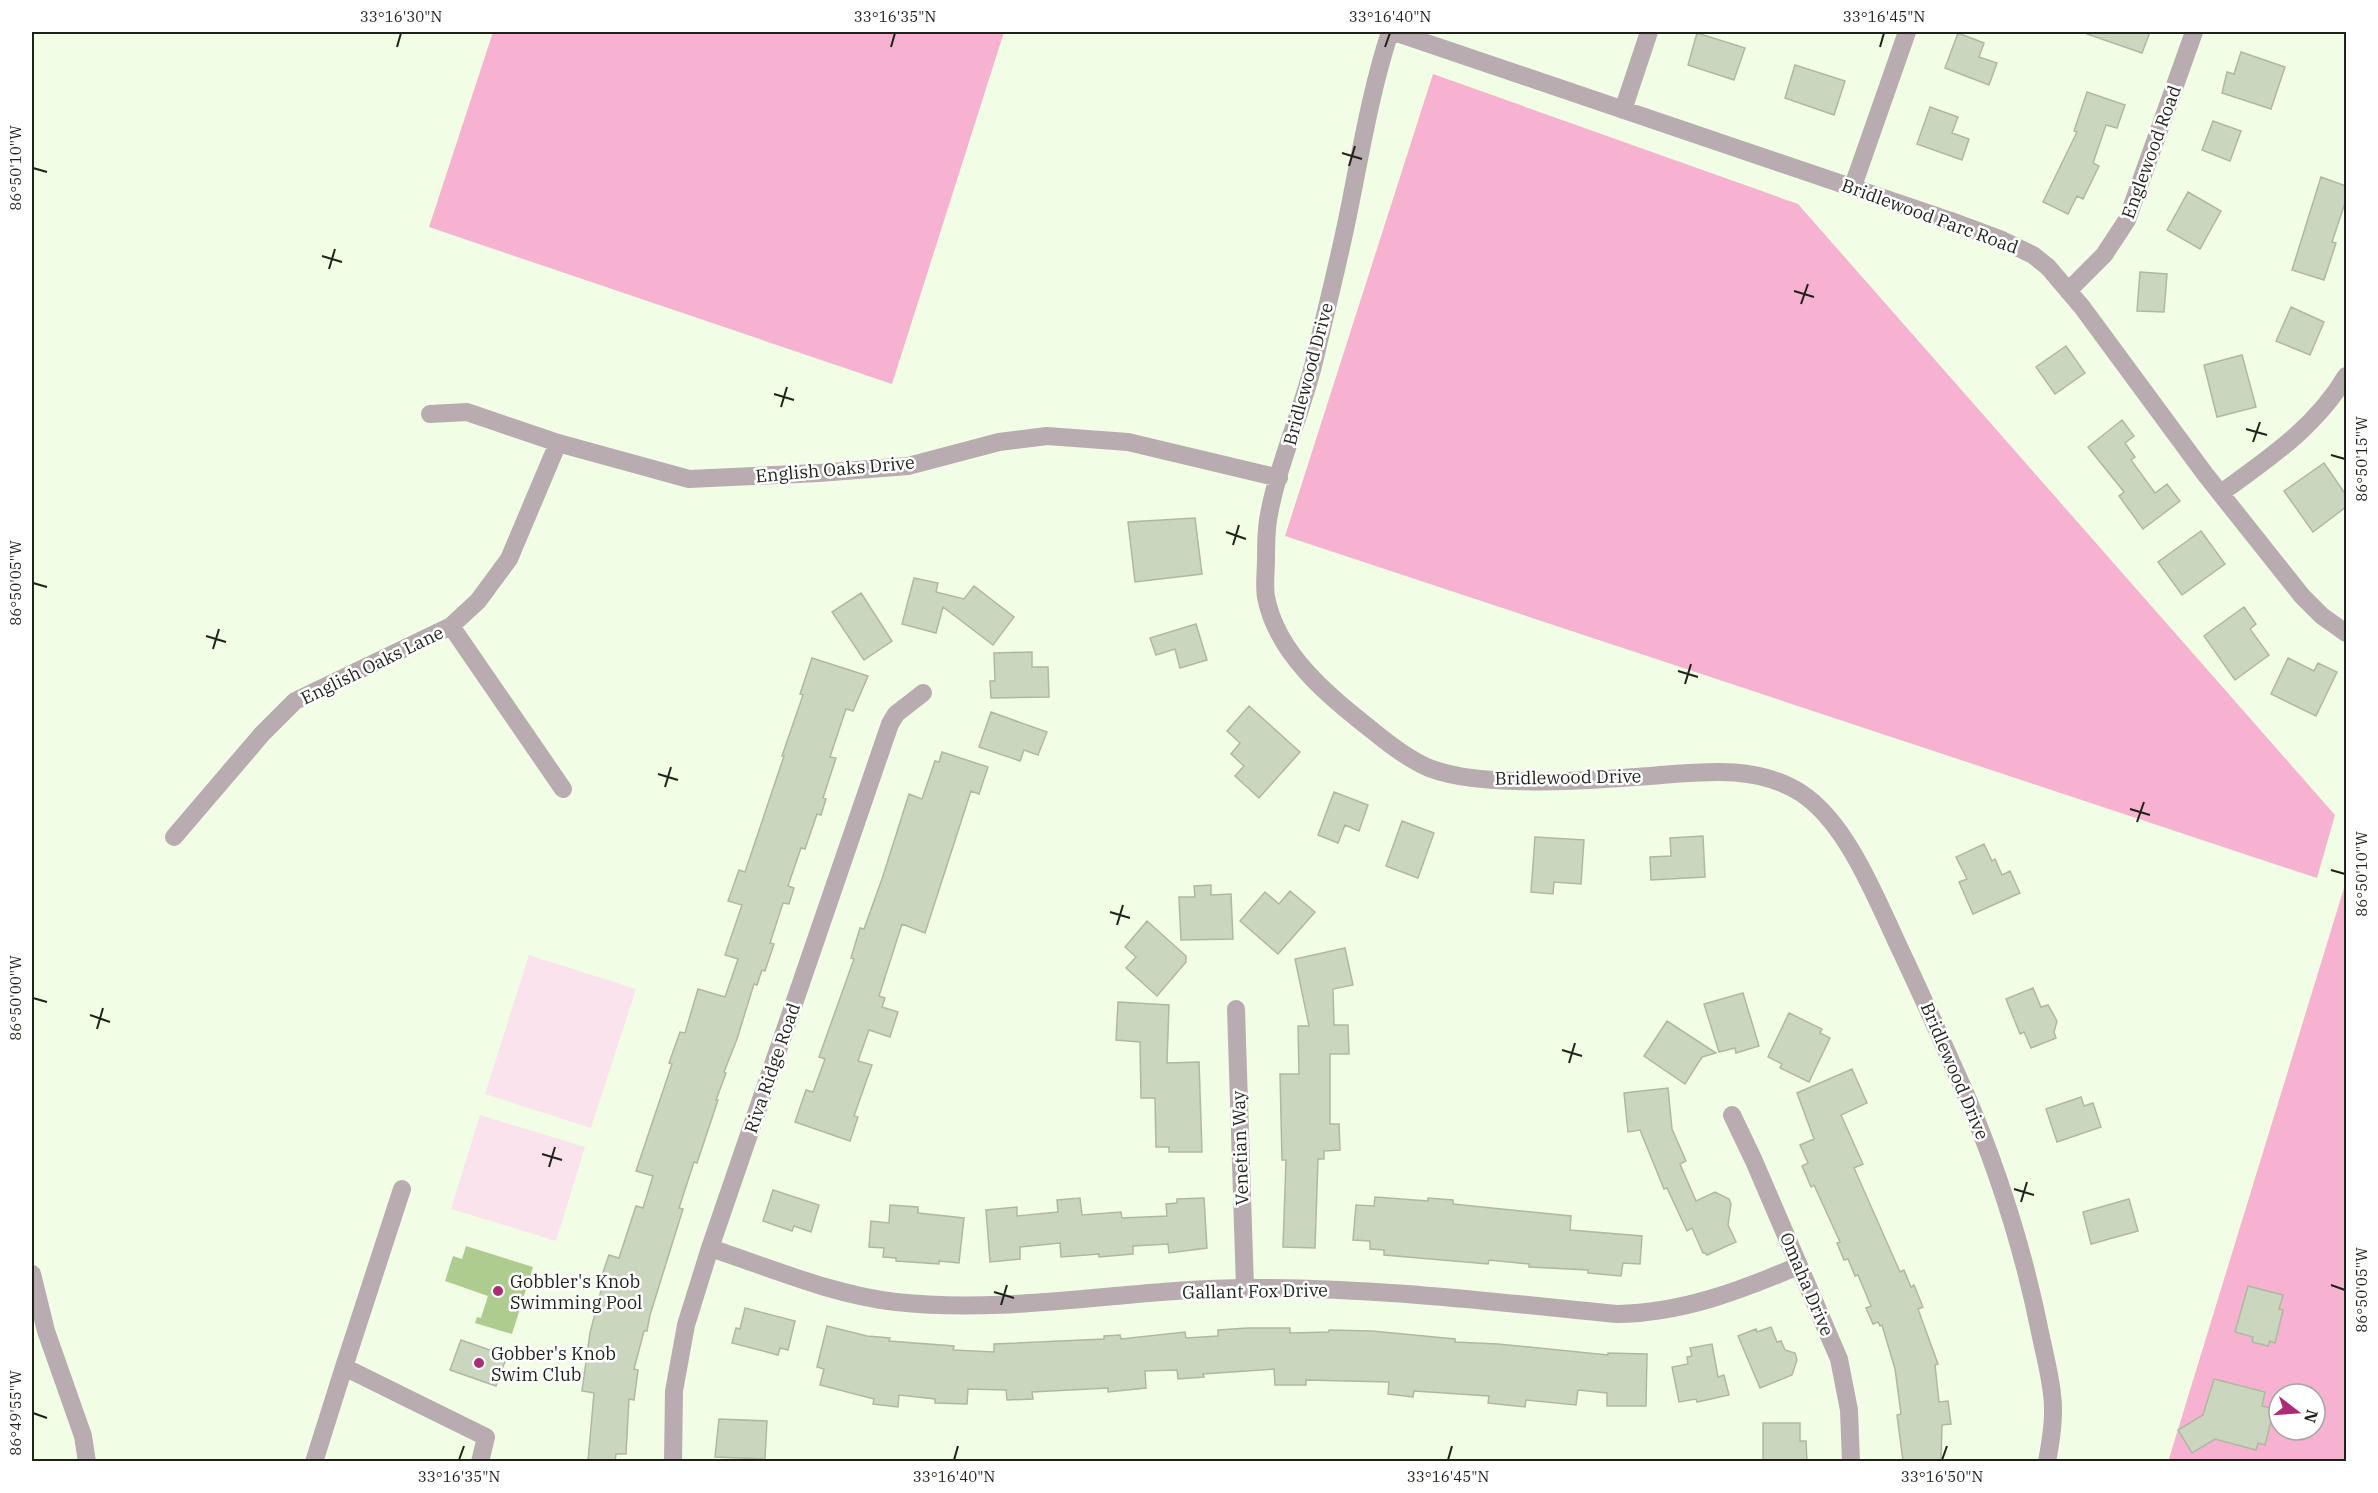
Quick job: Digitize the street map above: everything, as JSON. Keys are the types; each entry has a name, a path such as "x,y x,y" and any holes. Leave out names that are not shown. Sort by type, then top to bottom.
{"street":[{"name":"Bridlewood Parc Road","path":"1392,32 1853,186 1991,236 2033,255 2048,267 2110,343 2221,493 2302,596 2322,616 2346,633"},
{"name":"Bridlewood Drive","path":"1392,32 1377,71 1344,232 1311,374 1267,524 1265,591 1271,617 1289,649 1325,691 1405,755 1429,768 1469,778 1516,782 1714,772 1765,776 1809,798 1839,832 1879,903 1977,1119 2013,1220 2031,1289 2053,1396 2047,1461"},
{"path":"1623,110 1649,32"},
{"path":"1853,186 1907,32"},
{"name":"Englewood Road","path":"2068,291 2104,255 2127,220 2194,32"},
{"path":"2221,493 2286,445 2315,419 2336,394 2346,376"},
{"name":"English Oaks Drive","path":"430,414 467,412 558,443 689,478 819,473 908,466 999,442 1047,436 1128,442 1279,478"},
{"name":"English Oaks Lane","path":"174,837 262,734 296,701 451,626 478,601 509,559 558,443"},
{"path":"451,626 563,789"},
{"name":"Riva Ridge Road","path":"673,1461 674,1391 686,1325 710,1248 890,724 903,707 922,693"},
{"name":"Venetian Way","path":"1236,1009 1245,1288"},
{"name":"Omaha Drive","path":"1732,1115 1839,1359 1849,1410 1851,1461"},
{"path":"314,1461 402,1189"},
{"name":"Gallant Fox Drive","path":"710,1248 845,1292 895,1302 933,1305 978,1305 1245,1288 1351,1289 1617,1314 1644,1313 1715,1298 1752,1286 1798,1266"},
{"path":"32,1274 46,1331 83,1436 87,1461"},
{"path":"344,1367 486,1437 480,1461"}],"shaded area":[{"path":"493,32 1004,32 892,384 429,227"},
{"path":"1433,74 1798,204 2335,815 2317,878 1285,536"},
{"path":"2344,888 2346,888 2346,1461 2168,1462"},
{"path":"529,955 636,989 591,1128 485,1094"},
{"path":"480,1115 585,1147 556,1241 451,1209"},
{"name":"Gobbler's Knob Swimming Pool","path":"466,1246 533,1267 512,1334 475,1323 477,1317 481,1318 488,1296 445,1281 453,1256 462,1259"}],"building":[{"path":"2087,32 2150,32 2142,53 2087,34"},
{"path":"1697,33 1745,48 1734,80 1688,65"},
{"path":"1958,33 1984,43 1979,57 1997,63 1989,85 1945,68"},
{"path":"2241,52 2285,67 2271,109 2222,93 2227,72 2234,74"},
{"path":"1795,65 1845,81 1834,115 1785,98"},
{"path":"2087,92 2125,105 2117,128 2106,125 2093,163 2099,166 2083,199 2077,196 2068,214 2043,202 2077,132 2074,131"},
{"path":"1930,107 1958,117 1952,133 1969,139 1962,160 1917,144"},
{"path":"2213,121 2241,131 2230,161 2202,150"},
{"path":"2321,177 2346,186 2346,200 2332,242 2336,243 2324,280 2292,270"},
{"path":"2188,192 2221,211 2200,249 2167,230"},
{"path":"2140,272 2167,274 2164,312 2137,311"},
{"path":"2291,307 2324,322 2310,355 2276,341"},
{"path":"2066,346 2085,373 2055,394 2036,367"},
{"path":"2242,355 2256,407 2217,417 2204,365"},
{"path":"2122,420 2134,436 2125,443 2135,457 2131,460 2155,493 2167,484 2180,501 2143,529 2119,496 2124,492 2088,447"},
{"path":"2324,463 2346,495 2346,507 2313,532 2284,491"},
{"path":"1195,518 1202,574 1135,582 1128,522"},
{"path":"2201,531 2225,564 2182,595 2158,562"},
{"path":"914,578 938,583 936,592 964,599 974,586 1014,617 993,645 943,607 936,633 902,624"},
{"path":"861,593 892,641 864,660 832,612"},
{"path":"2244,607 2256,624 2250,629 2269,655 2235,680 2204,636"},
{"path":"1196,624 1207,660 1180,668 1175,649 1156,655 1150,638"},
{"path":"1032,652 1032,667 1048,667 1049,697 991,698 990,681 995,681 994,653"},
{"path":"812,658 868,676 853,711 846,709 830,757 836,758 823,798 826,799 821,815 817,814 805,849 801,848 788,886 794,888 789,904 783,903 770,943 774,944 765,971 762,970 757,985 754,984 724,1072 726,1073 716,1100 718,1100 697,1163 694,1162 679,1208 683,1209 634,1369 638,1370 634,1400 629,1399 626,1454 616,1454 615,1461 588,1461 594,1393 582,1391 590,1333 604,1279 601,1278 609,1255 619,1258 636,1206 643,1208 653,1176 636,1171 672,1064 669,1063 680,1032 685,1033 698,989 725,997 738,959 725,955 742,905 728,901 739,870 745,872 784,756 782,756 803,695 800,694"},
{"path":"2288,658 2314,671 2318,663 2337,672 2316,716 2271,694"},
{"path":"1249,706 1300,752 1259,798 1235,776 1244,766 1231,754 1240,743 1227,731"},
{"path":"991,712 1047,732 1038,755 1024,750 1020,761 979,747"},
{"path":"942,752 988,767 979,794 971,791 925,933 902,924 879,996 885,998 882,1007 898,1012 890,1037 869,1030 858,1061 872,1065 854,1116 858,1117 850,1141 795,1122 806,1090 813,1092 825,1059 819,1057 854,959 851,958 860,928 864,929 909,794 922,799 935,761 939,762"},
{"path":"1334,792 1368,805 1359,831 1345,825 1338,843 1318,835"},
{"path":"1402,821 1434,833 1418,878 1386,866"},
{"path":"1703,836 1705,877 1651,880 1650,857 1671,856 1670,838"},
{"path":"1535,837 1584,840 1581,884 1554,882 1553,894 1531,892"},
{"path":"1984,844 1992,861 1995,859 2002,875 2010,871 2020,893 1973,914 1959,882 1967,879 1956,857"},
{"path":"1211,885 1211,895 1231,894 1233,939 1181,940 1179,897 1195,897 1194,886"},
{"path":"1290,891 1315,912 1278,954 1240,921 1265,892 1279,904"},
{"path":"1147,921 1186,956 1186,962 1157,996 1126,968 1136,957 1125,947"},
{"path":"1345,948 1353,985 1333,989 1334,1025 1348,1025 1349,1054 1330,1054 1330,1124 1339,1124 1340,1150 1324,1151 1324,1159 1318,1159 1315,1248 1283,1247 1286,1160 1282,1160 1280,1074 1299,1074 1298,1026 1309,1026 1295,959"},
{"path":"2033,988 2041,1007 2048,1005 2057,1021 2054,1032 2056,1038 2031,1048 2024,1032 2020,1034 2006,999"},
{"path":"1743,993 1759,1046 1736,1053 1735,1048 1719,1052 1704,1004"},
{"path":"1118,1002 1169,1005 1167,1063 1199,1062 1202,1152 1169,1152 1169,1147 1156,1147 1155,1098 1141,1098 1140,1042 1116,1040"},
{"path":"1789,1013 1822,1029 1820,1033 1830,1038 1809,1082 1780,1068 1782,1064 1768,1057"},
{"path":"1667,1021 1716,1053 1702,1057 1685,1084 1644,1056"},
{"path":"1852,1069 1867,1103 1841,1115 1863,1164 1854,1168 1900,1272 1904,1270 1911,1287 1914,1285 1923,1307 1918,1309 1938,1364 1935,1365 1939,1402 1948,1401 1951,1424 1942,1425 1941,1461 1903,1461 1897,1415 1901,1414 1895,1369 1882,1325 1880,1326 1878,1322 1873,1324 1866,1308 1871,1306 1858,1275 1855,1276 1848,1259 1844,1260 1837,1243 1840,1242 1814,1185 1811,1187 1802,1166 1808,1163 1800,1145 1814,1139 1797,1093"},
{"path":"1668,1088 1672,1129 1686,1161 1680,1164 1696,1201 1715,1192 1729,1199 1731,1204 1728,1225 1736,1242 1707,1255 1703,1253 1692,1228 1687,1231 1667,1188 1664,1189 1640,1130 1628,1132 1624,1093"},
{"path":"2081,1097 2084,1106 2093,1103 2101,1127 2057,1142 2046,1109"},
{"path":"773,1190 819,1205 811,1232 794,1226 792,1231 763,1221"},
{"path":"1375,1197 1428,1201 1428,1198 1453,1200 1453,1204 1571,1216 1570,1230 1642,1236 1640,1264 1623,1263 1621,1276 1588,1273 1588,1270 1529,1267 1529,1264 1489,1260 1488,1264 1384,1255 1384,1250 1370,1249 1370,1241 1353,1240 1356,1205 1374,1206"},
{"path":"1080,1198 1082,1215 1121,1212 1122,1218 1167,1216 1166,1204 1177,1203 1177,1199 1204,1198 1207,1248 1169,1253 1168,1244 1133,1246 1133,1254 1061,1257 1060,1243 1020,1247 1020,1259 990,1262 986,1210 1017,1207 1017,1216 1058,1212 1057,1200"},
{"path":"2129,1199 2138,1231 2091,1244 2083,1212"},
{"path":"890,1205 918,1207 918,1213 964,1218 959,1263 896,1261 896,1258 883,1257 884,1248 869,1247 871,1221 889,1223"},
{"path":"2248,1286 2283,1295 2279,1309 2283,1310 2275,1343 2270,1341 2268,1346 2252,1342 2253,1337 2235,1332"},
{"path":"745,1308 795,1321 788,1350 780,1348 778,1355 732,1343 736,1328 740,1329"},
{"path":"827,1326 867,1336 890,1338 889,1341 954,1346 953,1350 994,1352 994,1344 1104,1339 1104,1336 1120,1335 1121,1339 1185,1332 1186,1338 1218,1336 1218,1330 1290,1328 1290,1333 1329,1332 1329,1330 1372,1331 1455,1339 1455,1342 1608,1355 1608,1353 1647,1354 1646,1406 1607,1406 1607,1393 1578,1390 1576,1405 1526,1400 1525,1407 1488,1403 1489,1396 1414,1391 1413,1397 1388,1394 1389,1382 1306,1380 1306,1385 1275,1385 1274,1369 1203,1374 1204,1377 1178,1379 1177,1370 1145,1371 1146,1388 1108,1392 1108,1388 1032,1392 1033,1399 1007,1400 1006,1390 968,1389 967,1404 935,1403 935,1399 899,1395 898,1407 873,1404 874,1399 820,1385 824,1369 817,1367"},
{"path":"1771,1327 1777,1342 1781,1341 1785,1350 1795,1353 1797,1360 1792,1375 1760,1388 1738,1336 1756,1329 1757,1332"},
{"name":"Gobber's Knob Swim Club","path":"461,1340 507,1356 496,1386 450,1370"},
{"path":"1712,1344 1718,1377 1724,1375 1729,1395 1697,1402 1696,1399 1679,1402 1672,1367 1688,1364 1687,1357 1692,1356 1690,1348"},
{"path":"2214,1379 2265,1392 2262,1406 2267,1407 2265,1445 2258,1443 2256,1450 2215,1439 2192,1453 2178,1430 2203,1415"},
{"path":"719,1419 767,1421 765,1459 715,1457"},
{"path":"1763,1423 1800,1423 1800,1441 1806,1441 1807,1461 1763,1461"}],"place":[{"name":"Gobbler's Knob Swimming Pool","path":"498,1291"},
{"name":"Gobber's Knob Swim Club","path":"479,1363"}]}
